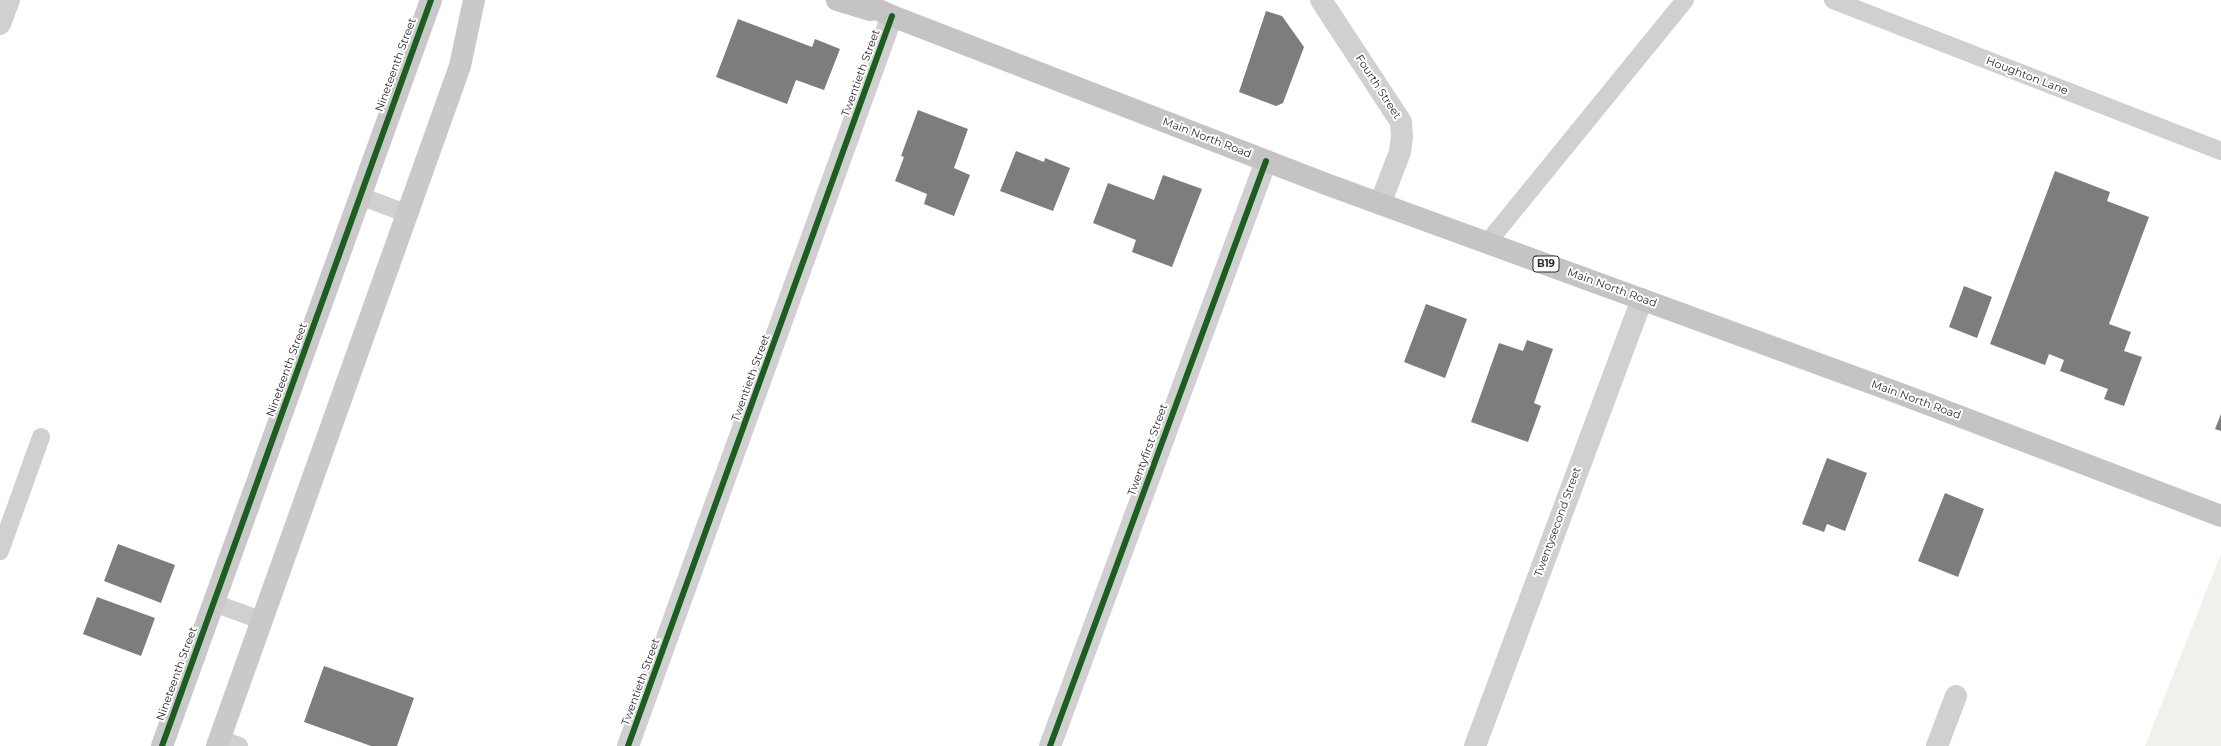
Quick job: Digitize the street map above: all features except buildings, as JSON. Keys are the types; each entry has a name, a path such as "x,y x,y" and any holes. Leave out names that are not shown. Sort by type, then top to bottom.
{"main road":[{"name":"B19","path":"837,0 892,16"},
{"name":"B19","path":"857,0 892,16"},
{"name":"Main North Road","path":"892,16 1380,204 1488,242 1912,398 2221,516"}],"street":[{"path":"0,24 9,0"},
{"name":"Nineteenth Street","path":"162,746 431,0"},
{"path":"225,744 263,621 460,66 474,0"},
{"name":"Fourth Street","path":"1321,0 1401,122 1402,137 1400,152 1380,204"},
{"name":"Twentieth Street","path":"628,746 892,16"},
{"name":"Twentyfirst Street","path":"1050,746 1266,161"},
{"name":"Twentysecond Street","path":"1475,746 1642,299"},
{"path":"1937,746 1956,696"}],"lane":[{"path":"1488,242 1685,0"},
{"name":"Houghton Lane","path":"1833,0 2221,151"},
{"path":"360,196 408,214"},
{"path":"0,551 41,437"},
{"path":"214,603 263,621"}],"shaded area":[{"path":"2221,554 2221,746 2145,746"}],"cycle path":[{"path":"162,746 431,0"},
{"path":"628,746 892,16"},
{"path":"1050,746 1266,161"}]}
